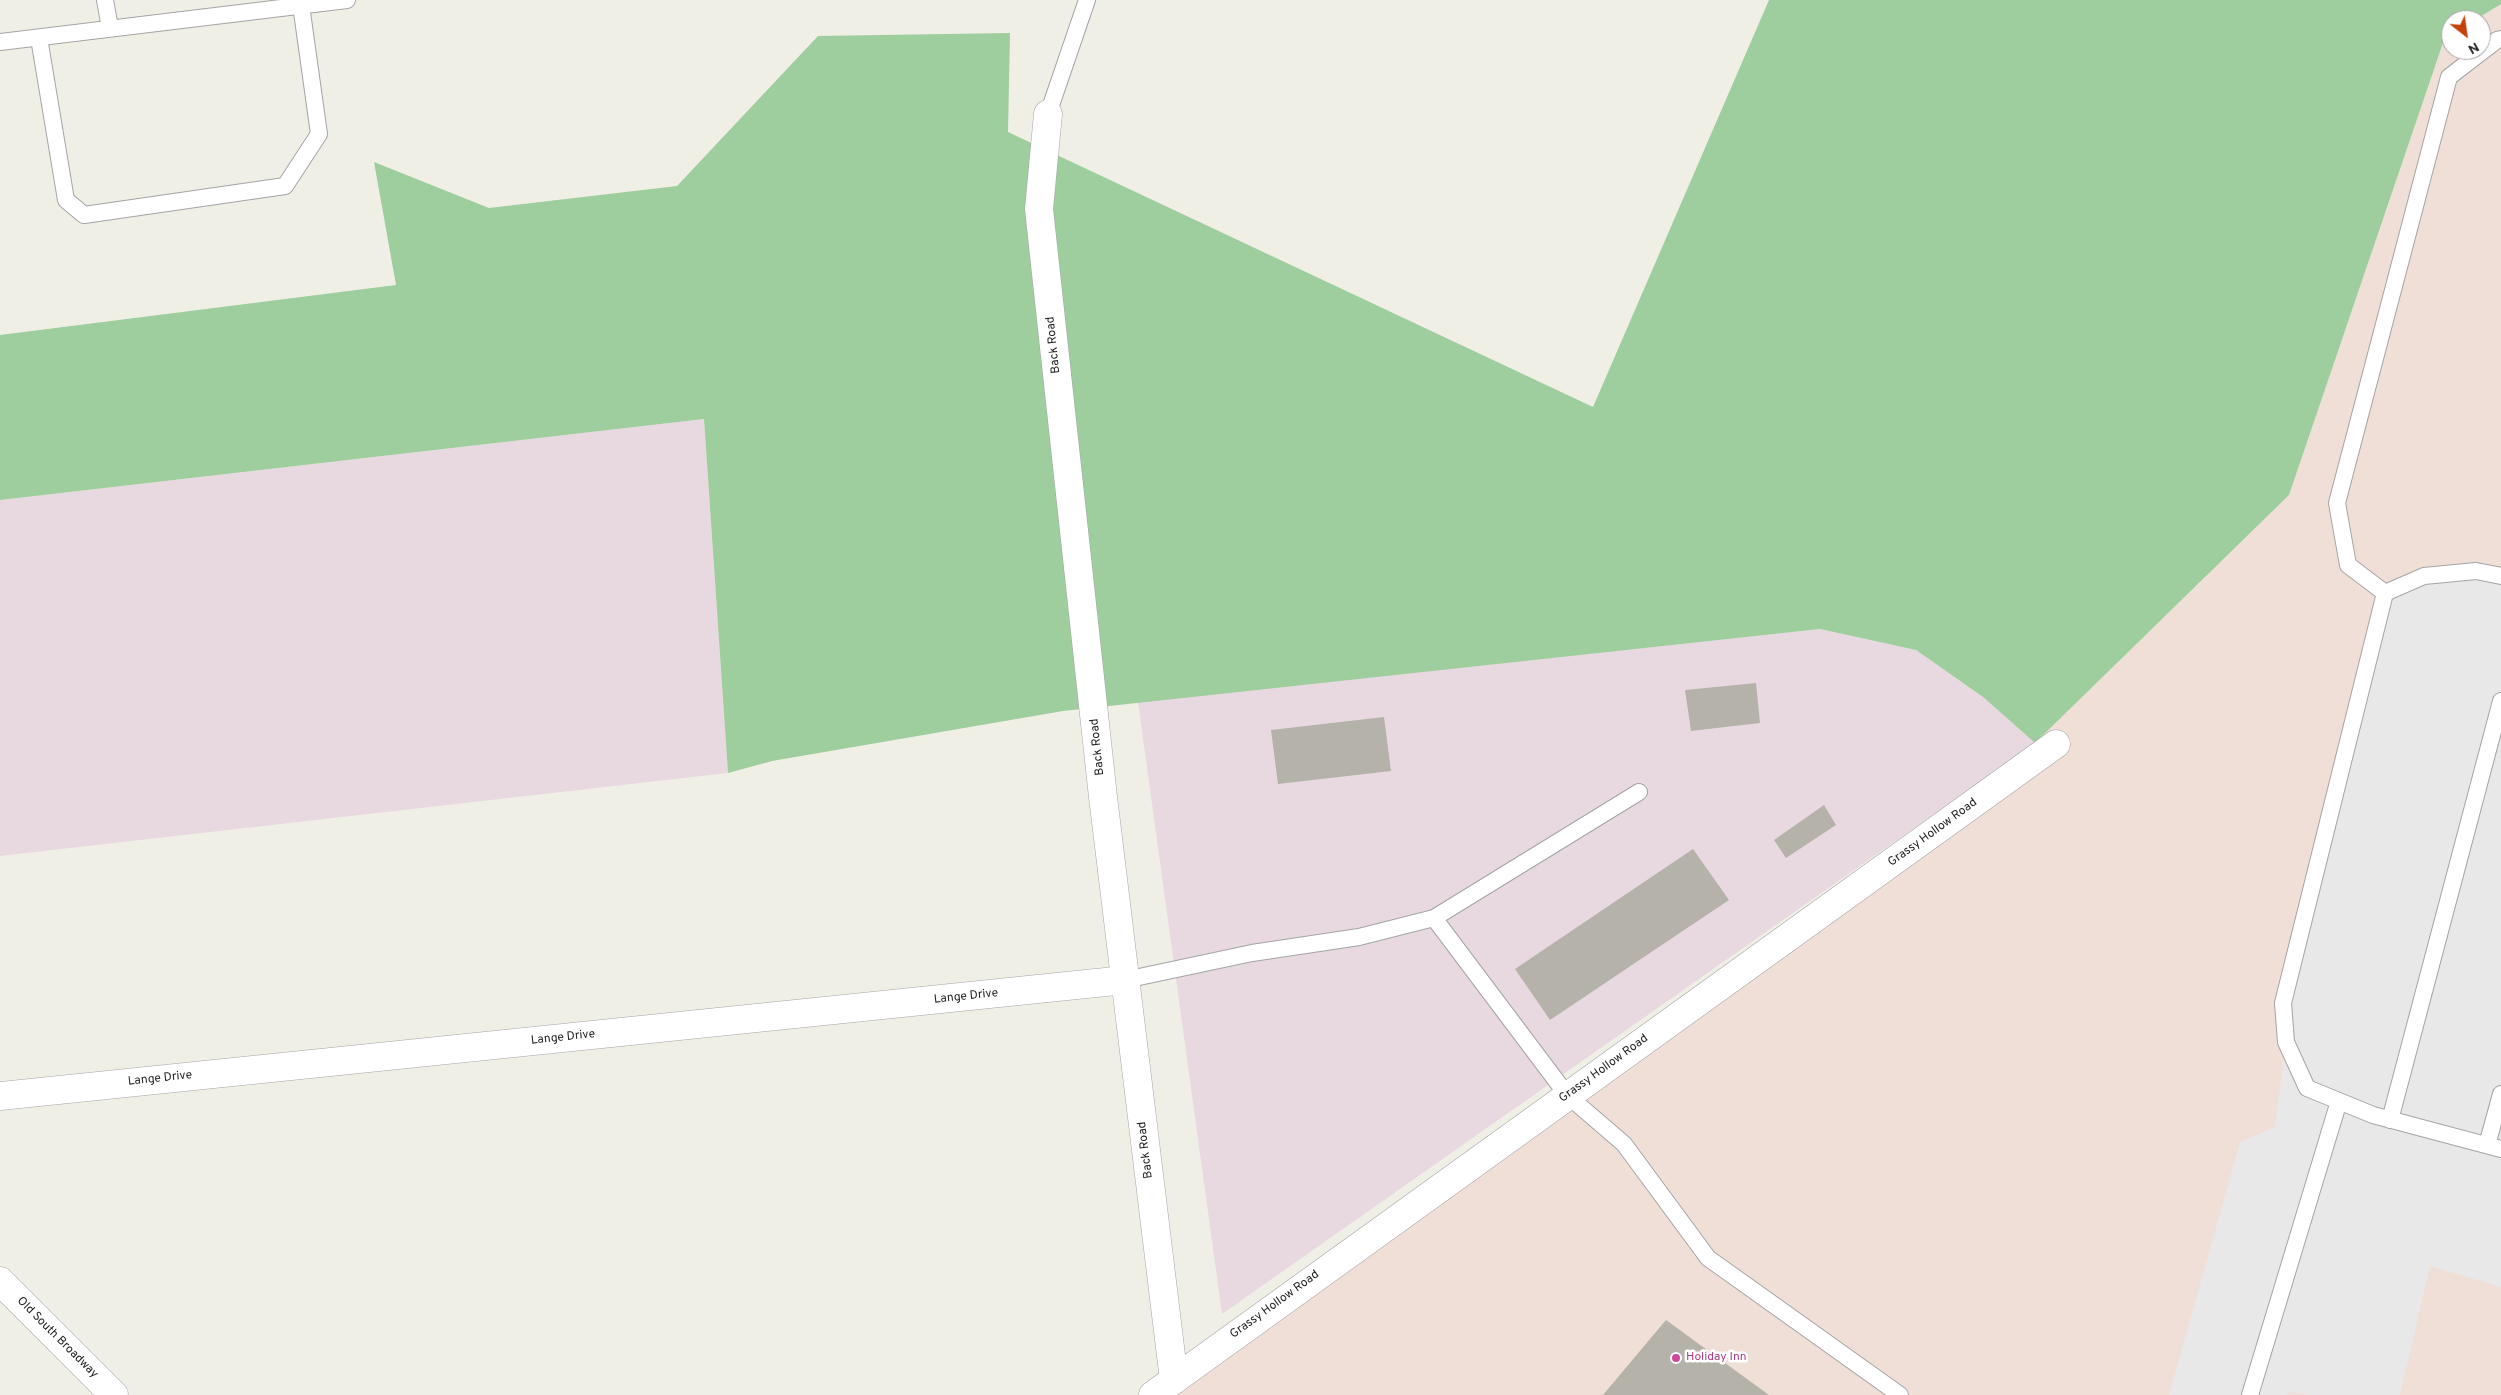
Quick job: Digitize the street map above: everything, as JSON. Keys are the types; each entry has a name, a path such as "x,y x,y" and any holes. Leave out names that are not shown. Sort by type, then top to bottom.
{"street":[{"name":"Back Road","path":"1048,114 1039,209 1125,980 1163,1387"},
{"name":"Grassy Hollow Road","path":"1163,1387 2056,744"},
{"name":"Lange Drive","path":"0,1096 1125,980"},
{"name":"Old South Broadway","path":"0,1281 114,1395"}],"lane":[{"path":"105,0 110,28"},
{"path":"0,42 110,28 215,8 302,5 347,0"},
{"path":"1048,114 1087,0"},
{"path":"39,38 66,200 84,215 285,186 319,134 302,5"},
{"path":"2384,594 2348,565 2337,503 2449,77 2496,40 2501,39"},
{"path":"2384,594 2424,576 2476,571 2501,576"},
{"path":"2384,594 2283,1003 2286,1042 2307,1088 2390,1120 2494,1147 2501,1094"},
{"path":"2390,1120 2501,702"},
{"path":"1125,980 1252,953 1360,936 1434,918 1639,792"},
{"path":"1434,918 1568,1095 1624,1144 1708,1258 1900,1395"},
{"path":"2250,1395 2339,1101"}],"shaded area":[{"path":"2501,4 2501,1395 1153,1395 2035,743 2289,495 2441,49 2441,60 2491,60 2491,10"},
{"path":"704,419 728,773 0,856 0,500"},
{"path":"2424,576 2501,576 2501,1287 2430,1266 2400,1395 2312,1395 2289,1392 2287,1395 2169,1395 2240,1142 2275,1127 2286,1042 2283,1003 2385,593"},
{"path":"1820,629 1916,650 1983,697 2035,743 1222,1314 1138,702"}],"green space":[{"path":"1769,0 2501,0 2501,4 2491,10 2441,10 2441,49 2289,495 2035,743 1983,697 1916,650 1820,629 1063,711 772,761 728,773 704,419 0,500 0,335 396,285 374,162 489,208 677,186 818,36 1010,33 1008,132 1593,407"}],"building":[{"path":"1756,683 1760,723 1691,731 1685,690"},
{"path":"1384,717 1391,771 1278,784 1271,730"},
{"path":"1824,805 1836,825 1786,858 1774,840"},
{"path":"1693,849 1729,900 1550,1020 1515,969"},
{"name":"Holiday Inn","path":"1666,1320 1769,1395 1603,1395"}],"place":[{"name":"Holiday Inn","path":"1676,1358"}]}
